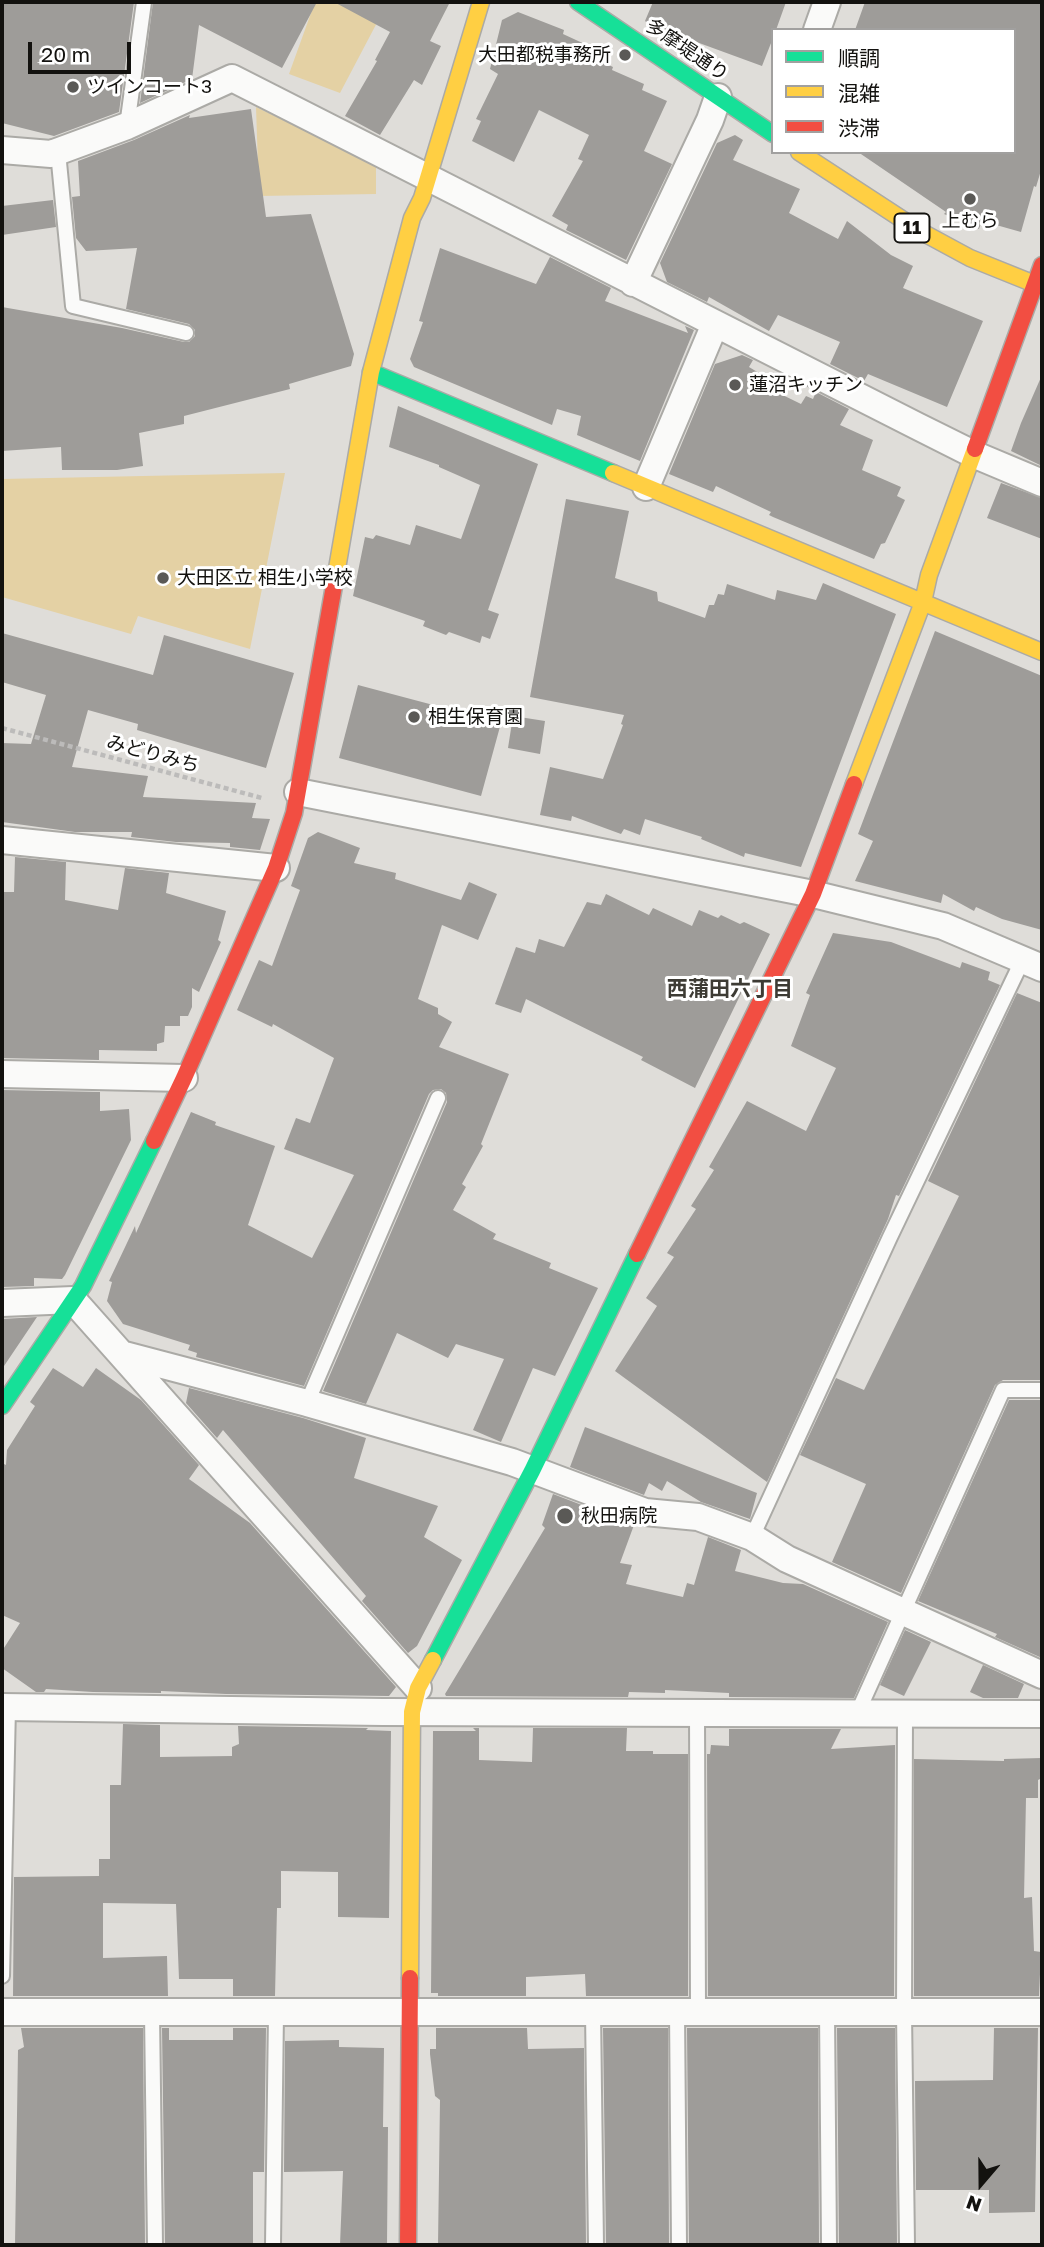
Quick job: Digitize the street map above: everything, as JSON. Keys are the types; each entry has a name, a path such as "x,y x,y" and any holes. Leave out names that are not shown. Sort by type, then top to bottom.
{"street":[{"path":"2,1406 83,1286 184,1078 276,868 296,802 370,372 412,218 422,198 481,2"},
{"name":"多摩堤通り","path":"578,2 771,133"},
{"path":"818,28 827,2"},
{"path":"2,150 51,154 58,152 127,126 232,78 973,454 1042,483"},
{"path":"633,283 710,120 718,97"},
{"name":"11","path":"802,154 920,233 959,254 1039,287"},
{"path":"408,2245 415,1700 532,1471 813,894 923,602 929,575 973,454 1039,287 1042,265"},
{"path":"646,487 715,324"},
{"path":"370,372 1042,652"},
{"path":"296,802 813,894 943,926 1033,963"},
{"path":"2,840 276,868"},
{"path":"2,1074 184,1078"},
{"path":"2,1303 73,1300"},
{"path":"73,1300 415,1700"},
{"path":"121,1354 512,1462 645,1512 698,1517 752,1537 787,1559 1042,1675"},
{"path":"5,1707 415,1700 697,1713 1042,1714"},
{"path":"2,2012 1042,2011"}],"lane":[{"path":"127,126 144,2"},
{"path":"58,152 73,306 186,333"},
{"path":"752,1537 890,1237 1033,963"},
{"path":"307,1404 438,1098"},
{"path":"857,1714 1003,1390 1042,1390"},
{"path":"2,1976 5,1707"},
{"path":"679,2245 697,1713"},
{"path":"905,1714 904,2012 907,2245"},
{"path":"152,2012 155,2245"},
{"path":"593,2012 596,2245"},
{"path":"827,2012 829,2245"},
{"path":"273,2245 275,2013"}],"path":[{"name":"みどりみち","path":"2,728 272,801 296,802"}],"shaded area":[{"path":"315,2 353,2 380,17 340,93 289,74"},
{"path":"256,107 376,165 376,194 259,196"},
{"path":"285,473 250,649 138,616 131,634 2,597 2,479"}],"building":[{"path":"2,2 134,2 119,112 54,136 2,123"},
{"path":"153,2 317,2 282,68 199,25 192,79 140,103"},
{"path":"334,2 450,2 430,41 441,46 422,85 414,80 380,135 345,116 377,61 375,60 390,32"},
{"path":"653,2 786,2 777,28 771,28 771,43 762,66 645,21"},
{"path":"865,2 1042,2 1042,167 1021,232 982,221 979,229 944,214 946,212 861,154 1016,154 1016,28 856,28"},
{"path":"518,12 564,30 563,34 589,46 586,54 613,67 612,70 644,84 642,90 667,101 644,151 672,164 626,260 566,230 568,225 552,216 583,161 578,159 589,135 539,110 514,162 472,141 481,121 476,119 498,74 490,69 502,20"},
{"path":"251,109 266,217 311,214 354,354 351,366 289,384 290,389 184,416 184,424 139,433 143,466 117,470 62,470 61,447 2,451 2,307 184,342 189,342 195,336 195,330 189,324 126,309 137,248 86,251 76,238 72,197 80,196 78,161 190,115 189,118"},
{"path":"735,135 743,140 733,160 800,189 789,213 838,239 847,221 891,255 913,266 903,288 983,321 947,407 868,374 864,381 830,364 840,342 778,315 769,331 709,297 707,302 667,282 660,263 717,143"},
{"path":"53,200 56,227 2,235 2,206"},
{"path":"440,248 536,284 550,257 611,288 605,301 688,333 685,326 694,330 640,461 577,435 581,416 557,409 552,425 414,367 410,359 423,322 419,321"},
{"path":"742,355 753,360 749,367 759,373 756,382 801,404 806,396 813,399 816,392 849,409 840,425 873,440 862,470 901,487 897,496 905,500 885,543 881,544 874,559 773,517 769,515 771,512 716,486 713,492 669,474 715,364"},
{"path":"1042,375 1042,466 1011,451"},
{"path":"398,406 538,464 488,610 499,614 490,639 482,636 480,643 449,632 446,635 423,626 425,621 353,596 365,537 373,539 376,535 410,545 416,525 461,539 480,485 439,465 389,447"},
{"path":"1001,483 1042,498 1042,539 987,518"},
{"path":"566,499 629,511 615,578 657,592 658,601 705,618 709,605 714,605 718,594 724,595 727,584 775,600 777,590 816,600 823,583 896,614 801,867 745,853 744,857 701,839 702,837 645,819 640,835 624,829 621,834 572,816 571,821 540,815 550,767 603,779 623,725 624,715 530,697"},
{"path":"935,631 1042,676 1042,930 1002,919 976,907 974,911 943,894 941,903 855,881 873,841 858,834"},
{"path":"2,633 153,675 164,635 294,673 266,768 137,730 138,724 88,710 72,767 148,776 143,797 256,803 252,818 270,819 260,850 230,847 230,843 176,842 131,837 132,832 75,832 2,822 2,743 31,744 46,695 2,682"},
{"path":"358,685 501,723 481,796 339,758"},
{"path":"513,716 545,721 540,754 508,748"},
{"path":"318,832 360,848 354,863 396,873 395,879 461,900 469,882 497,894 478,940 442,925 418,999 438,1008 438,1014 452,1022 439,1047 509,1074 481,1144 483,1146 462,1184 466,1187 453,1210 496,1234 493,1239 551,1263 549,1268 598,1288 555,1376 533,1368 501,1442 473,1430 504,1359 456,1344 448,1358 397,1333 366,1404 323,1391 447,1102 446,1093 441,1089 433,1090 429,1094 304,1386 196,1357 197,1353 188,1350 190,1345 123,1324 107,1301 112,1282 109,1281 135,1226 136,1233 191,1112 216,1122 215,1125 275,1146 248,1225 312,1258 354,1175 284,1149 296,1118 310,1123 334,1058 273,1024 272,1027 237,1010 259,960 272,966 300,890 291,886 308,838"},
{"path":"15,857 66,862 65,900 118,910 125,868 169,873 166,893 226,911 218,940 221,942 199,992 192,988 192,1007 188,1016 180,1016 180,1026 165,1026 164,1042 157,1044 157,1051 99,1050 99,1060 2,1058 2,892 14,892"},
{"path":"606,894 649,915 653,908 692,926 699,910 718,918 721,915 740,924 744,922 770,934 695,1088 641,1060 643,1057 526,999 521,1013 495,1004 516,947 535,953 539,939 564,947 587,902 601,905"},
{"path":"833,933 891,942 960,968 962,962 990,972 988,980 1000,985 899,1196 896,1195 888,1219 767,1482 615,1371 657,1306 646,1298 674,1257 667,1253 696,1209 691,1206 714,1170 709,1167 747,1101 806,1131 836,1068 791,1046 810,995 806,993"},
{"path":"1017,993 1042,1003 1042,1380 1003,1380 995,1385 901,1593 832,1562 866,1484 800,1455 836,1378 864,1390 959,1196 928,1181"},
{"path":"2,1090 100,1092 100,1111 129,1109 131,1140 65,1275 62,1279 34,1278 34,1286 2,1287"},
{"path":"37,1317 2,1369 2,1319"},
{"path":"53,1368 83,1387 96,1368 141,1400 199,1465 189,1479 250,1523 396,1687 389,1696 46,1689 44,1692 36,1692 2,1668 2,1651 20,1623 2,1615 2,1463 6,1465 7,1450 35,1406 30,1402"},
{"path":"189,1388 303,1418 366,1438 354,1478 438,1506 424,1537 462,1560 417,1646 408,1653 362,1601 366,1596 223,1430 217,1438 186,1403"},
{"path":"1009,1400 1042,1400 1042,1658 995,1637 997,1634 918,1601"},
{"path":"585,1427 757,1493 750,1519 701,1502 667,1481 662,1491 649,1483 644,1495 570,1467"},
{"path":"553,1494 634,1525 620,1563 632,1565 626,1584 683,1597 687,1583 694,1585 708,1537 741,1550 735,1571 783,1583 803,1584 888,1622 854,1698 729,1697 729,1693 665,1690 665,1693 629,1692 628,1697 446,1696 545,1528 542,1525"},
{"path":"905,1630 931,1642 904,1696 880,1685"},
{"path":"983,1665 1024,1684 1018,1698 983,1698 970,1692"},
{"path":"123,1724 160,1725 160,1757 232,1756 232,1747 239,1744 238,1726 368,1728 366,1730 391,1731 389,1918 338,1917 338,1872 281,1871 281,1908 277,1908 275,1996 233,1996 233,1979 179,1979 176,1904 103,1903 103,1958 167,1956 168,1996 13,1996 14,1877 99,1876 99,1859 110,1859 110,1785 121,1785"},
{"path":"473,1728 479,1728 479,1760 532,1762 533,1728 627,1728 626,1751 688,1754 688,1996 586,1996 585,1974 526,1977 526,1996 438,1996 438,1993 431,1993 433,1731 476,1731"},
{"path":"729,1729 841,1729 831,1749 895,1745 894,1996 708,1996 707,1754 710,1754 711,1745 729,1746"},
{"path":"1042,1758 1038,1798 1026,1798 1024,1898 1032,1897 1034,1951 1041,1952 1039,1996 914,1996 914,1759 1004,1761"},
{"path":"21,2028 143,2028 145,2245 15,2245 18,2050 24,2047"},
{"path":"162,2028 169,2028 169,2040 233,2040 233,2028 266,2028 264,2172 253,2172 253,2245 165,2245"},
{"path":"436,2028 527,2028 528,2049 584,2048 586,2245 438,2245 440,2100 435,2096 430,2054 430,2049 436,2049"},
{"path":"603,2028 668,2028 669,2245 606,2245"},
{"path":"687,2028 818,2028 819,2245 689,2245"},
{"path":"837,2028 895,2028 897,2245 839,2245"},
{"path":"994,2028 1038,2028 1035,2212 989,2213 989,2190 916,2190 915,2081 993,2080"},
{"path":"339,2040 339,2047 384,2048 383,2127 388,2127 387,2245 340,2245 343,2171 284,2172 285,2041"}],"traffic: fast":[{"path":"578,2 771,133"},
{"path":"371,372 613,473"},
{"path":"2,1406 83,1286 154,1141"},
{"path":"433,1660 532,1471 637,1254"}],"traffic: slow":[{"path":"334,586 371,372 412,218 422,198 481,2"},
{"path":"802,154 920,231 970,258 1042,287"},
{"path":"854,784 923,602 929,575 975,449"},
{"path":"613,473 1042,652"},
{"path":"410,1978 412,1712 418,1688 433,1660"}],"traffic: jam":[{"path":"975,449 1042,265"},
{"path":"154,1141 276,868 294,813 334,586"},
{"path":"637,1254 813,894 854,784"},
{"path":"408,2245 410,1978"}],"place":[{"name":"大田都税事務所","path":"625,55"},
{"name":"ツインコート3","path":"73,87"},
{"name":"上むら","path":"970,199"},
{"name":"蓮沼キッチン","path":"735,385"},
{"name":"大田区立 相生小学校","path":"163,578"},
{"name":"相生保育園","path":"414,717"},
{"name":"秋田病院","path":"565,1516"}],"district":[{"name":"西蒲田六丁目","path":"730,989"}]}
